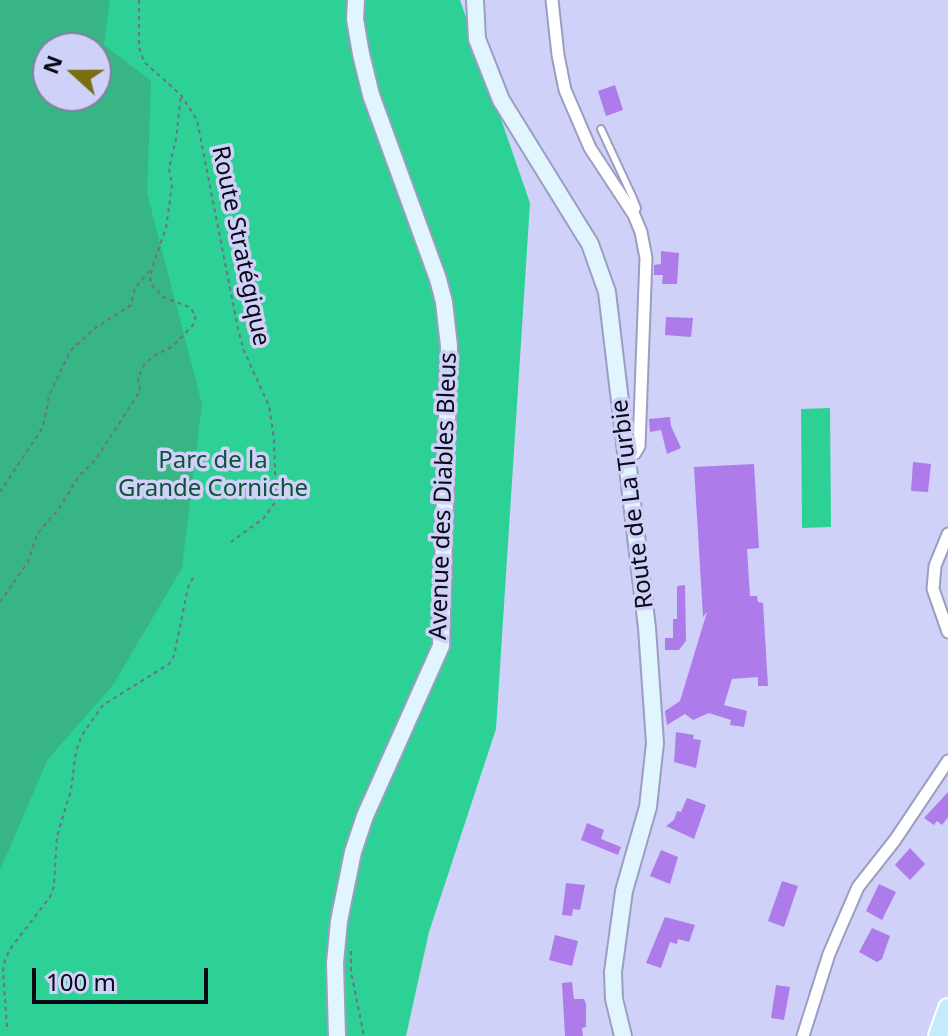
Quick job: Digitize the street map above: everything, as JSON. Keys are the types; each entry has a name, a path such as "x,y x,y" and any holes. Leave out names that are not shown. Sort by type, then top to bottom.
{"main road":[{"name":"Avenue des Diables Bleus","path":"337,1036 335,963 339,921 353,852 365,816 441,646 449,346 438,279 371,95 355,19 356,0"},
{"name":"Route de La Turbie","path":"475,0 477,39 501,100 590,244 607,292 647,628 655,743 648,807 627,877 614,960 614,999 623,1036"},
{"path":"938,1036 948,1008"}],"street":[{"path":"552,0 565,90 590,148 634,215 646,258 639,446 635,453 627,456"},
{"path":"948,534 935,566 933,589 948,632"},
{"path":"803,1036 829,954 858,887 895,840 948,761"}],"lane":[{"path":"601,129 637,208 634,215"}],"path":[{"name":"Route Stratégique","path":"139,0 139,47 144,62 181,95 197,120 238,329 244,351 269,406 277,488 272,510 231,542"},
{"path":"0,602 28,562 37,534 58,510 79,476 96,459 140,391 138,378 144,365 173,346 193,325 196,315 189,307 163,297 150,283 166,228 172,185 169,168 181,95"},
{"path":"0,492 43,427 49,396 70,351 94,329 131,305 135,288 152,268"},
{"path":"7,1027 5,960 50,897 54,886 57,836 71,790 76,751 82,735 103,705 169,664 174,656 188,587 193,578"},
{"path":"351,948 351,972 364,1036"}],"green space":[{"name":"Parc de la Grande Corniche","path":"0,0 460,0 530,203 496,729 429,932 406,1036 0,1036"},
{"path":"0,0 110,0 106,32 32,32 32,112 112,112 112,51 151,81 147,193 202,404 182,568 113,685 48,759 0,870"},
{"path":"830,408 831,527 802,528 801,409"}],"building":[{"path":"615,85 623,110 606,116 598,91"},
{"path":"661,251 679,253 677,284 662,284 663,275 654,275 654,265 661,264"},
{"path":"666,317 693,318 691,337 665,335"},
{"path":"670,417 681,448 667,454 661,430 650,432 649,419"},
{"path":"913,462 931,464 928,492 911,491"},
{"path":"754,464 759,548 747,549 750,596 757,596 758,602 763,603 768,686 758,686 758,677 732,679 724,705 747,711 744,727 730,725 731,720 709,713 693,720 685,714 667,725 665,711 680,701 707,612 703,617 694,467"},
{"path":"685,585 686,641 679,650 665,650 665,638 673,638 673,619 677,619 677,586"},
{"path":"676,732 694,735 693,739 701,740 696,768 674,762"},
{"path":"948,792 948,817 942,825 937,821 934,825 924,818"},
{"path":"687,798 706,805 694,839 666,826 674,820 677,811 681,812"},
{"path":"587,823 604,830 601,839 621,847 618,855 581,840"},
{"path":"910,848 925,864 910,880 895,865"},
{"path":"661,850 678,857 670,884 650,876"},
{"path":"782,881 798,886 784,927 768,921"},
{"path":"566,883 585,885 580,910 573,909 572,916 562,915"},
{"path":"879,884 896,892 882,920 866,911"},
{"path":"665,917 695,925 689,942 678,939 677,944 670,942 661,968 646,963"},
{"path":"872,928 890,936 882,959 877,962 859,952"},
{"path":"555,935 578,941 572,966 549,960"},
{"path":"572,982 574,999 584,999 586,1004 583,1036 565,1036 562,983"},
{"path":"776,985 790,987 784,1020 771,1018"}]}
